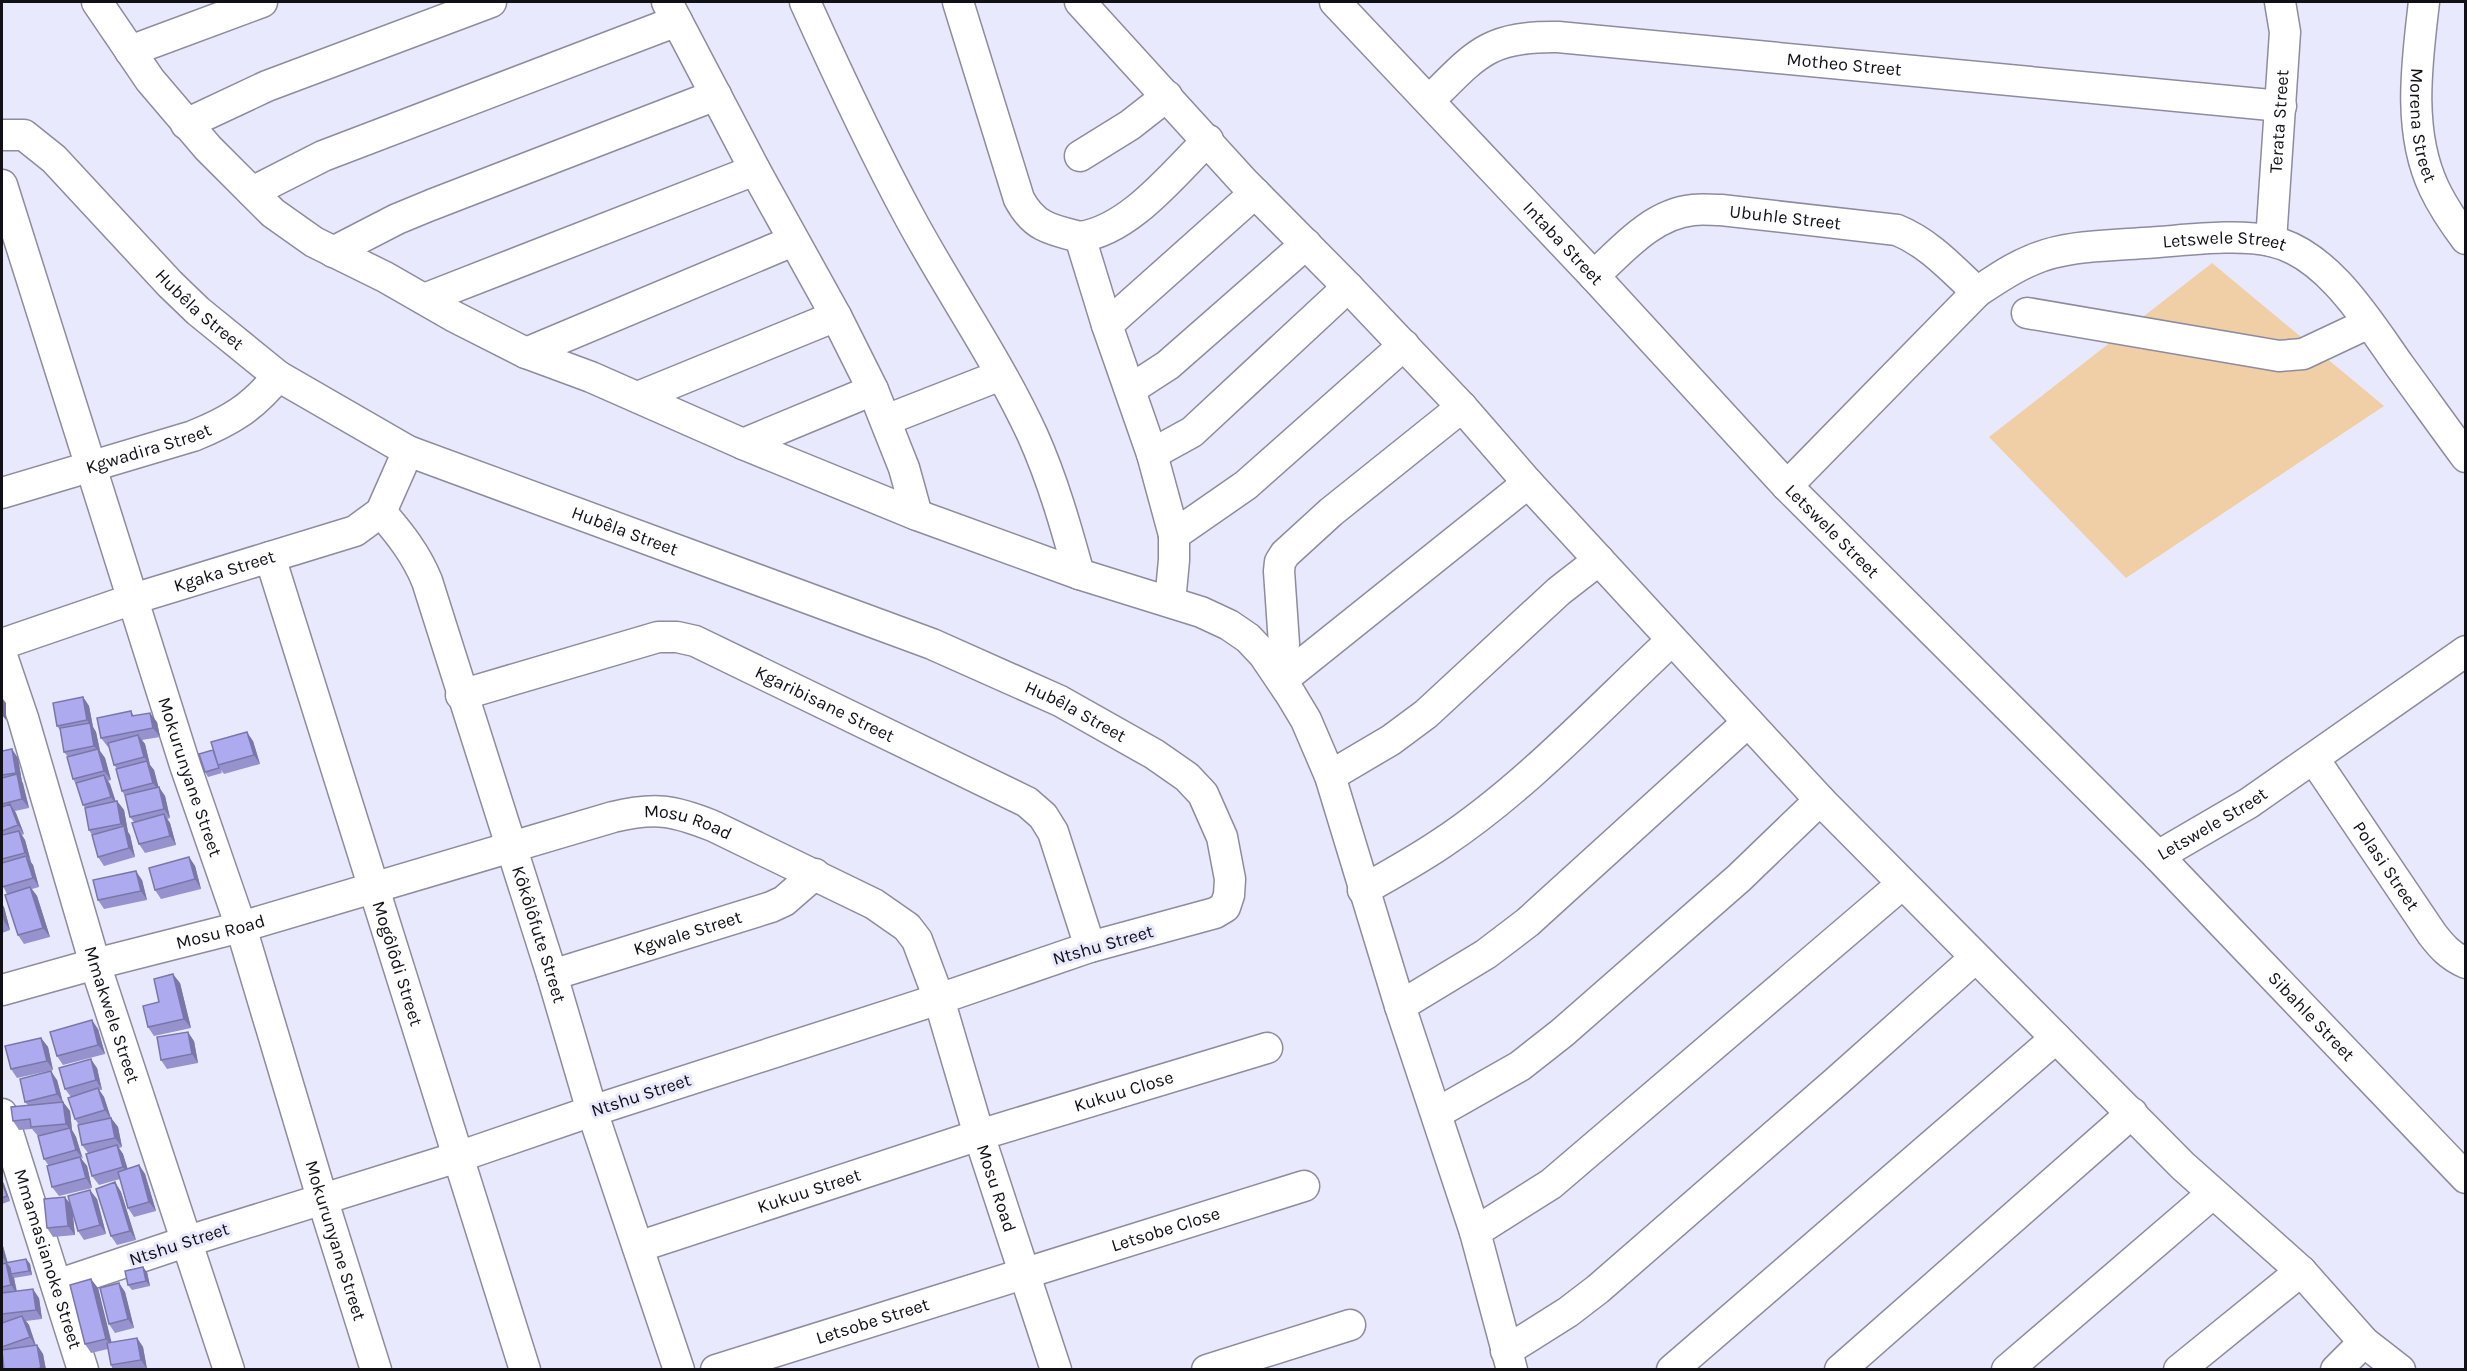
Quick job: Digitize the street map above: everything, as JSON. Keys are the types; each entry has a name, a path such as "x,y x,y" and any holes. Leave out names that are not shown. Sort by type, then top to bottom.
{"street":[{"path":"97,2 130,51 186,124 208,148 273,213 294,229 333,252 526,353 591,377 743,444 917,515 1080,574 1201,612 1248,638 1280,678 1306,720 1330,776 1400,1006 1475,1232 1509,1360 1598,1289 1829,1088 1975,957"},
{"path":"130,51 262,2"},
{"path":"186,124 267,86 490,2"},
{"path":"805,2 845,89 910,218 1001,375 1032,435 1055,488 1080,574"},
{"path":"958,2 1019,199 1035,222 1047,228 1080,237 1108,230 1138,209 1208,140"},
{"path":"1080,2 1255,194 1348,286 1462,407 1599,561 1901,885 2212,1194 2301,1271 2364,1342 2400,1370"},
{"name":"Intaba Street","path":"1335,2 1594,276 1787,486"},
{"name":"Terata Street","path":"2271,241 2286,32 2280,2"},
{"name":"Morena Street","path":"2424,2 2417,98 2422,150 2433,186 2446,213 2466,239"},
{"path":"252,192 323,156 672,11 793,242 836,316 873,390 904,468 917,515"},
{"name":"Motheo Street","path":"1429,101 1467,63 1486,50 1504,41 1530,37 1570,38 2281,106"},
{"path":"333,252 414,212 716,95"},
{"path":"1080,156 1130,125 1167,96"},
{"name":"Hubêla Street","path":"2,135 24,135 54,159 143,258 184,298 278,376 408,451 933,644 1060,701 1115,731 1187,777 1203,794 1221,837 1227,861 1230,879 1229,896 1225,907"},
{"path":"424,299 755,170"},
{"name":"Mokurunyane Street","path":"2,185 185,765 241,927 376,1370"},
{"path":"1107,326 1255,194"},
{"name":"Ubuhle Street","path":"1594,276 1654,224 1671,215 1693,210 1721,210 1897,230 1913,236 1928,247 1977,292"},
{"path":"1080,237 1107,326 1131,388 1152,454 1174,535 1170,602"},
{"name":"Letswele Street","path":"2466,457 2369,322 2330,276 2312,260 2271,241 2218,239 2101,246 2064,251 2034,258 2004,273 1977,292 1787,486 2158,856 2249,803 2466,651"},
{"path":"526,353 793,242"},
{"path":"1131,388 1149,379 1175,360 1306,244"},
{"path":"1152,454 1192,432 1348,286"},
{"path":"2027,313 2279,356 2303,354 2369,322"},
{"path":"638,397 836,316"},
{"path":"1174,535 1246,485 1404,345"},
{"path":"886,420 1001,375"},
{"name":"Kgwadira Street","path":"2,493 193,436 230,420 262,396 278,376"},
{"path":"743,444 873,390"},
{"path":"1280,678 1284,644 1279,571 1286,554 1331,512 1462,407"},
{"name":"Kgaka Street","path":"2,644 133,599 355,531 381,512 408,451"},
{"path":"1280,678 1528,483"},
{"name":"Kôkôlôfute Street","path":"381,512 406,542 418,561 552,975 592,1111 679,1370"},
{"name":"Mogôlôdi Street","path":"270,557 525,1370"},
{"path":"1330,776 1391,740 1426,714 1559,591 1599,561"},
{"name":"Kgaribisane Street","path":"461,695 658,637 677,637 695,641 1027,802 1043,816 1053,832 1090,947"},
{"path":"1364,890 1443,843 1521,781 1672,640"},
{"name":"Mmakwele Street","path":"2,656 95,963 229,1370"},
{"path":"1400,1006 1486,954 1528,922 1748,722"},
{"name":"Polasi Street","path":"2314,759 2444,949 2466,963"},
{"path":"1437,1113 1520,1066 1562,1034 1739,878 1820,800"},
{"name":"Mosu Road","path":"2,990 95,963 241,927 510,846 638,811 665,810 713,826 874,904 907,927 924,956 939,999 979,1135 1056,1370"},
{"name":"Sibahle Street","path":"2158,856 2466,1178"},
{"name":"Kgwale Street","path":"552,975 771,907 784,901 815,874"},
{"path":"1475,1232 1551,1184 1901,885"},
{"name":"Ntshu Street","path":"57,1285 322,1198 458,1157 1090,947 1200,918 1225,907"},
{"path":"1672,1370 2056,1038"},
{"name":"Kukuu Close","path":"979,1135 1268,1048"},
{"path":"1840,1370 2132,1113"},
{"name":"Mmamasianoke Street","path":"2,1114 83,1370"},
{"name":"Kukuu Street","path":"638,1246 979,1135"},
{"name":"Letsobe Close","path":"1026,1273 1304,1186"},
{"path":"2007,1370 2212,1194"},
{"path":"2180,1370 2301,1271"},
{"name":"Letsobe Street","path":"716,1370 1026,1273"},
{"path":"1207,1370 1350,1325"},
{"path":"2336,1370 2364,1342"}],"shaded area":[{"path":"2212,263 2384,406 2126,578 1989,437"}],"building":[{"path":"83,697 87,720 57,726 53,703"},
{"path":"131,711 132,716 150,713 153,728 101,738 97,718"},
{"path":"90,723 94,746 64,752 60,728"},
{"path":"247,732 254,755 218,765 211,742"},
{"path":"138,735 144,757 114,765 108,743"},
{"path":"12,749 16,773 2,775 2,751"},
{"path":"98,749 104,771 73,779 67,757"},
{"path":"213,750 219,768 205,772 199,754"},
{"path":"147,761 153,783 122,791 116,769"},
{"path":"17,774 22,799 2,804 2,778"},
{"path":"104,775 111,797 83,805 76,783"},
{"path":"159,787 164,809 130,817 125,795"},
{"path":"117,801 121,824 89,830 85,808"},
{"path":"10,804 18,825 2,831 2,807"},
{"path":"164,814 170,836 139,844 132,823"},
{"path":"124,826 129,848 98,857 92,835"},
{"path":"19,831 25,853 2,859 2,835"},
{"path":"26,856 33,878 2,887 2,863"},
{"path":"189,857 195,879 155,890 149,868"},
{"path":"136,871 141,891 98,900 93,880"},
{"path":"30,887 43,928 18,935 5,895"},
{"path":"173,974 184,1019 148,1027 143,1006 159,1002 154,979"},
{"path":"92,1020 98,1045 57,1056 50,1032"},
{"path":"188,1032 192,1054 161,1060 157,1037"},
{"path":"41,1038 47,1061 11,1069 5,1046"},
{"path":"91,1059 96,1080 65,1089 59,1068"},
{"path":"51,1071 57,1094 25,1102 20,1079"},
{"path":"98,1088 105,1110 75,1119 68,1098"},
{"path":"63,1102 66,1124 31,1127 30,1119 13,1121 11,1107"},
{"path":"111,1118 115,1138 82,1145 78,1125"},
{"path":"70,1128 76,1150 44,1159 38,1136"},
{"path":"117,1145 123,1167 92,1176 86,1154"},
{"path":"80,1157 86,1178 52,1187 47,1166"},
{"path":"139,1165 149,1202 128,1208 118,1172"},
{"path":"2,1182 7,1196 2,1198"},
{"path":"115,1182 130,1231 111,1236 96,1189"},
{"path":"90,1190 100,1225 78,1231 68,1196"},
{"path":"65,1197 68,1226 47,1228 44,1199"},
{"path":"26,1259 29,1271 11,1274 10,1268 5,1263"},
{"path":"6,1263 11,1285 2,1287 2,1264"},
{"path":"143,1267 146,1281 128,1285 125,1271"},
{"path":"91,1279 106,1339 85,1344 70,1285"},
{"path":"119,1283 128,1319 109,1324 100,1288"},
{"path":"33,1289 36,1310 2,1314 2,1293"},
{"path":"22,1316 30,1337 2,1347 2,1323"},
{"path":"137,1338 141,1360 111,1365 107,1343"},
{"path":"37,1345 41,1368 4,1370 2,1350"}]}
